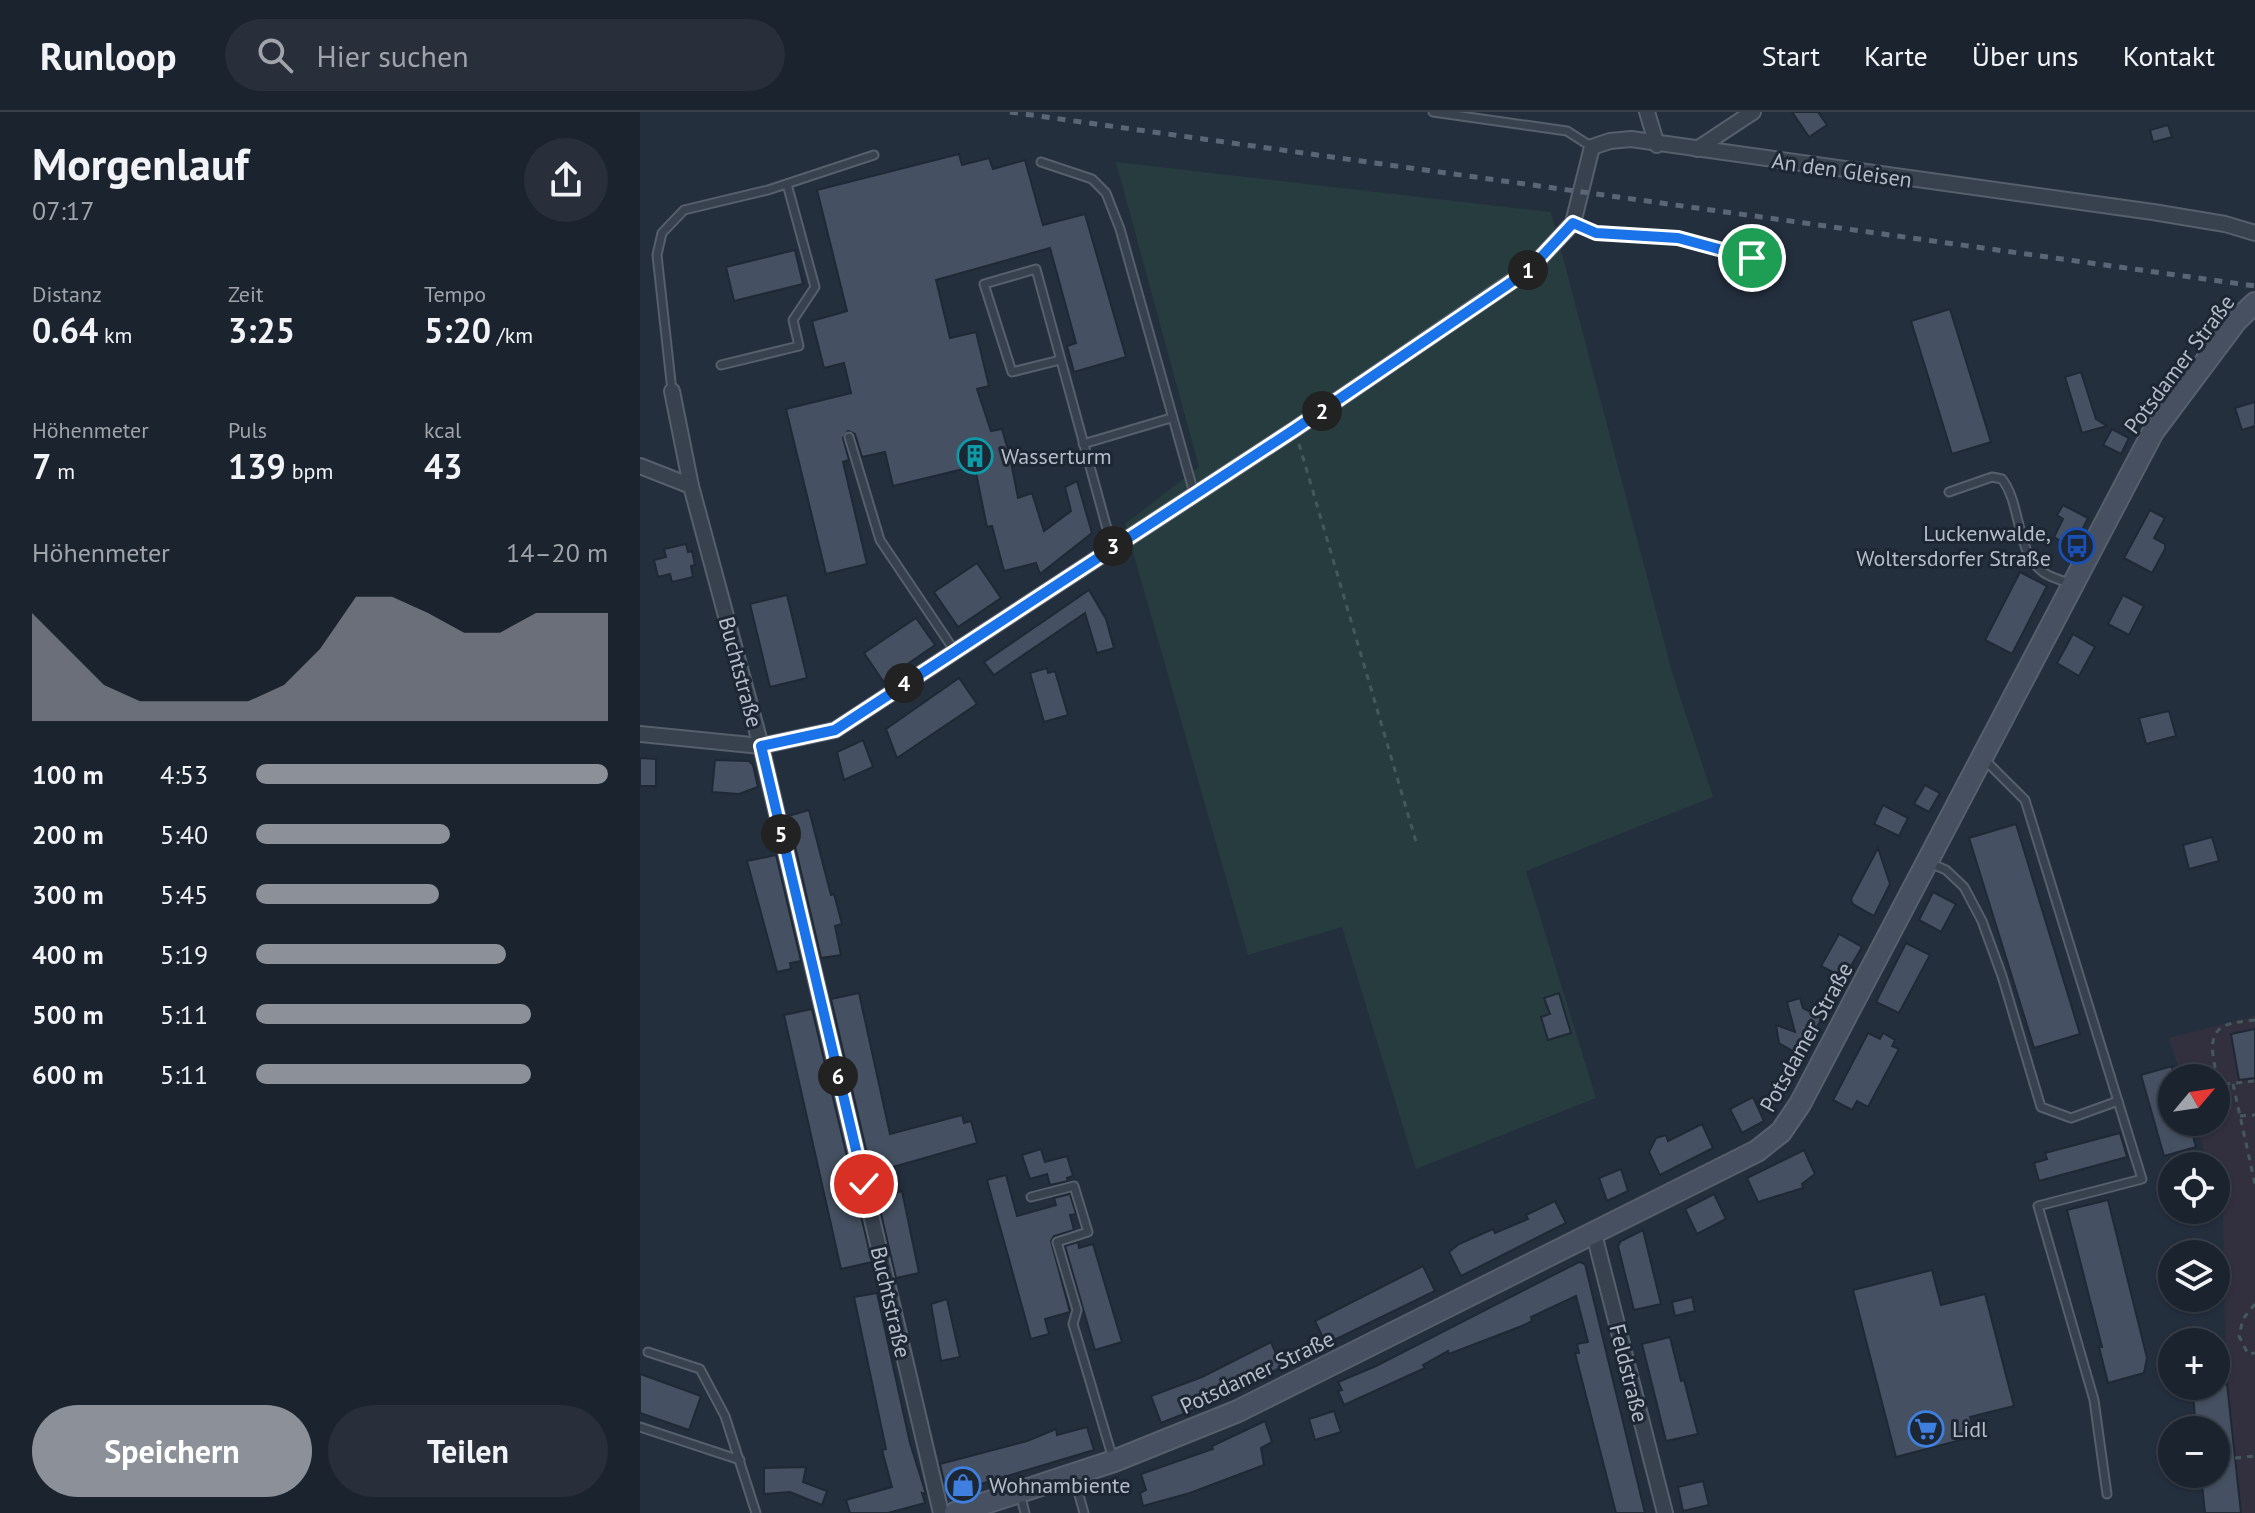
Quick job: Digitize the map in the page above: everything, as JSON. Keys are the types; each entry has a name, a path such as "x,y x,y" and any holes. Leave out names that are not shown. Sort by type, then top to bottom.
{"street":[{"path":"1647,112 1657,145"},
{"path":"1697,149 1753,112"},
{"name":"An den Gleisen","path":"1592,147 1631,139 2153,212 2225,224 2255,233"},
{"path":"640,734 761,746 835,730 1295,429 1530,269 1573,223 1592,147"},
{"name":"Potsdamer Straße","path":"955,1513 1114,1461 1238,1411 1757,1151 1781,1132 1800,1104 1984,758 2153,432 2246,322 2255,303"},
{"name":"Buchtstraße","path":"672,391 691,486 761,746 941,1513"},
{"path":"640,466 691,486"},
{"name":"Feldstraße","path":"1594,1234 1665,1513"}],"lane":[{"path":"1433,112 1567,131 1592,147"},
{"path":"672,391 657,255 662,233 684,210 787,184 874,155"},
{"path":"1041,162 1092,179 1106,193 1120,229 1194,493"},
{"path":"721,365 799,346 793,320 815,287 787,184"},
{"path":"1573,223 1596,233 1678,238 1752,258"},
{"path":"1060,360 1012,372 984,284 1036,269 1112,547"},
{"path":"1083,444 1171,418"},
{"path":"849,437 880,540 954,650"},
{"path":"1949,492 1992,477 2002,479 2008,487 2025,544 2036,565 2044,573 2075,585"},
{"path":"1984,758 2025,800 2142,1179 2038,1206 2094,1400 2107,1494"},
{"path":"1928,861 1946,870 1964,887 1982,921 2002,976 2041,1107 2071,1118 2118,1101"},
{"path":"1031,1197 1074,1186 1088,1232 1057,1242 1077,1310 1073,1324 1114,1461"},
{"path":"648,1352 700,1369 720,1403 756,1513"},
{"path":"640,1427 741,1461"},
{"path":"1073,1474 1084,1513"},
{"path":"1020,1492 1025,1513"}],"path":[{"path":"1295,429 1417,845"},
{"path":"2255,1020 2227,1024 2211,1039 2218,1077 2225,1084 2255,1081"},
{"path":"2233,1084 2255,1184"},
{"path":"2240,1116 2255,1115"},
{"path":"2255,1304 2243,1319 2239,1336 2248,1354 2255,1353"},
{"path":"2235,1458 2255,1456"}],"shaded area":[{"path":"2255,1016 2255,1513 2241,1513 2229,1400 2230,1328 2225,1328 2225,1312 2230,1312 2230,1240 2224,1240 2223,1224 2230,1224 2230,1152 2205,1152 2199,1136 2230,1136 2230,1064 2177,1064 2169,1038"}],"green space":[{"path":"1116,162 1551,212 1672,672 1713,797 1526,871 1596,1098 1416,1169 1342,927 1248,955 1125,524 1199,467"}],"building":[{"path":"1792,112 1818,112 1827,125 1809,137"},
{"path":"2168,125 2172,137 2153,142 2150,130"},
{"path":"959,154 962,165 989,158 993,169 1025,160 1043,225 1085,214 1126,357 1074,372 1067,346 1076,343 1050,248 936,280 950,338 976,332 989,386 977,389 991,431 1002,429 1018,498 1032,493 1044,531 1071,511 1065,487 1077,481 1092,533 1040,574 1036,563 1004,571 992,526 987,527 976,473 984,464 893,486 885,452 862,457 855,434 848,431 843,438 849,460 843,462 867,564 826,574 786,409 851,393 844,363 824,368 812,321 847,311 817,190"},
{"path":"795,250 803,284 734,301 726,267"},
{"path":"1950,309 1991,442 1952,454 1911,321"},
{"path":"2081,372 2096,419 2107,426 2082,433 2065,377"},
{"path":"2255,402 2255,426 2242,430 2235,408"},
{"path":"2112,429 2129,438 2121,454 2103,445"},
{"path":"2063,505 2088,518 2073,548 2054,537 2063,519 2057,515"},
{"path":"2150,510 2165,518 2154,538 2165,544 2165,549 2152,573 2124,558"},
{"path":"686,544 688,552 692,551 695,565 691,566 693,577 672,582 670,574 658,577 654,560 666,557 664,549"},
{"path":"977,563 1001,598 958,627 934,592"},
{"path":"2020,572 2047,586 2012,654 1985,640"},
{"path":"1089,590 1106,619 1114,648 1097,653 1085,613 994,675 984,662"},
{"path":"787,595 807,678 770,687 750,604"},
{"path":"2123,595 2144,606 2129,635 2108,624"},
{"path":"916,618 935,645 883,681 864,653"},
{"path":"2073,634 2095,647 2079,676 2057,663"},
{"path":"1047,668 1048,673 1055,671 1068,715 1044,722 1030,673"},
{"path":"959,678 977,704 897,758 886,729"},
{"path":"2169,711 2176,736 2146,744 2139,718"},
{"path":"863,740 873,767 844,780 837,752"},
{"path":"640,758 656,759 656,786 640,786"},
{"path":"715,760 749,761 753,765 758,787 739,794 712,792"},
{"path":"1925,785 1940,793 1929,812 1914,804"},
{"path":"1883,805 1908,818 1899,836 1874,824"},
{"path":"809,810 831,895 834,894 842,924 835,926 841,955 821,958 788,816"},
{"path":"2016,824 2080,1034 2034,1048 1969,838"},
{"path":"2212,837 2219,861 2189,869 2183,845"},
{"path":"1878,848 1890,884 1874,916 1853,904 1851,899"},
{"path":"776,855 801,961 790,963 791,969 777,972 747,861"},
{"path":"1933,892 1956,904 1941,932 1919,920"},
{"path":"1839,934 1862,947 1844,978 1821,966"},
{"path":"1906,943 1930,955 1899,1013 1876,1002"},
{"path":"859,993 890,1134 962,1115 964,1123 971,1121 977,1143 893,1167 898,1192 902,1191 919,1273 896,1278 831,999"},
{"path":"1559,993 1571,1033 1548,1040 1541,1017 1550,1014 1544,998"},
{"path":"1800,998 1803,1008 1822,1018 1801,1056 1779,1043 1776,1025 1795,1032 1787,1002"},
{"path":"812,1009 872,1262 841,1269 784,1015"},
{"path":"2255,1029 2255,1078 2239,1080 2231,1034"},
{"path":"1868,1033 1880,1039 1883,1033 1895,1040 1892,1046 1899,1049 1868,1107 1857,1101 1852,1110 1833,1100"},
{"path":"2158,1070 2158,1135 2141,1075"},
{"path":"1753,1097 1764,1121 1742,1133 1730,1109"},
{"path":"1702,1124 1713,1148 1660,1175 1649,1152 1656,1138 1666,1135 1668,1141"},
{"path":"2120,1133 2127,1157 2039,1181 2034,1163 2047,1159 2045,1153"},
{"path":"2158,1136 2193,1136 2196,1147 2163,1152"},
{"path":"1041,1149 1045,1162 1067,1156 1073,1176 1067,1178 1068,1181 1050,1185 1047,1174 1030,1179 1022,1155"},
{"path":"1804,1150 1815,1174 1802,1184 1803,1188 1758,1202 1747,1178"},
{"path":"1621,1169 1628,1191 1607,1201 1599,1178"},
{"path":"1006,1175 1017,1216 1056,1205 1054,1198 1070,1194 1076,1214 1070,1215 1074,1230 1054,1236 1051,1241 1070,1312 1045,1319 1049,1334 1031,1339 987,1180"},
{"path":"1714,1194 1726,1219 1697,1234 1685,1209"},
{"path":"2108,1200 2147,1358 2144,1373 2108,1383 2099,1347 2102,1347 2067,1210"},
{"path":"1555,1201 1566,1223 1461,1276 1449,1252 1459,1244 1493,1229 1495,1233 1528,1219 1526,1215"},
{"path":"1643,1230 1661,1304 1634,1310 1618,1246 1621,1241"},
{"path":"1078,1242 1079,1248 1093,1244 1122,1342 1095,1350 1065,1246"},
{"path":"1579,1262 1585,1264 1645,1513 1616,1513 1575,1353 1579,1353 1577,1344 1588,1342 1576,1296 1531,1317 1532,1321 1522,1326 1449,1354 1448,1351 1423,1365 1425,1368 1344,1405 1338,1382 1376,1366"},
{"path":"1423,1266 1435,1291 1326,1344 1315,1321"},
{"path":"1932,1270 1941,1305 1985,1294 2014,1406 1970,1417 1976,1436 1896,1457 1853,1290"},
{"path":"877,1293 910,1443 926,1494 922,1493 925,1503 888,1513 850,1513 846,1500 892,1487 882,1450 886,1449 854,1297"},
{"path":"1692,1297 1695,1311 1675,1316 1672,1302"},
{"path":"947,1299 960,1357 941,1361 931,1304"},
{"path":"1670,1337 1698,1434 1666,1441 1642,1344"},
{"path":"1271,1342 1282,1367 1161,1423 1151,1396 1202,1377"},
{"path":"640,1374 701,1396 689,1430 640,1413"},
{"path":"2194,1400 2229,1400 2241,1513 2205,1513 2202,1488 2230,1488 2230,1416 2195,1416"},
{"path":"1334,1411 1341,1432 1315,1440 1309,1419"},
{"path":"1265,1421 1272,1442 1261,1448 1264,1465 1190,1493 1143,1506 1140,1493 1146,1490 1141,1474 1213,1449 1212,1446"},
{"path":"1087,1427 1094,1450 947,1494 940,1464 1027,1441 1056,1429 1057,1435"},
{"path":"806,1467 803,1482 827,1491 822,1505 790,1492 764,1494 764,1468"},
{"path":"1703,1481 1709,1505 1683,1511 1678,1487"}],"railway":[{"path":"1010,112 2255,286"}],"place":[{"name":"Wasserturm","path":"975,456"},
{"name":"Luckenwalde, Woltersdorfer Straße","path":"2077,546"},
{"name":"Lidl","path":"1926,1429"},
{"name":"Wohnambiente","path":"963,1485"}],"route":[{"path":"864,1184 761,746 835,730 1295,429 1507,285 1530,269 1573,223 1596,233 1678,238 1752,258"}]}
